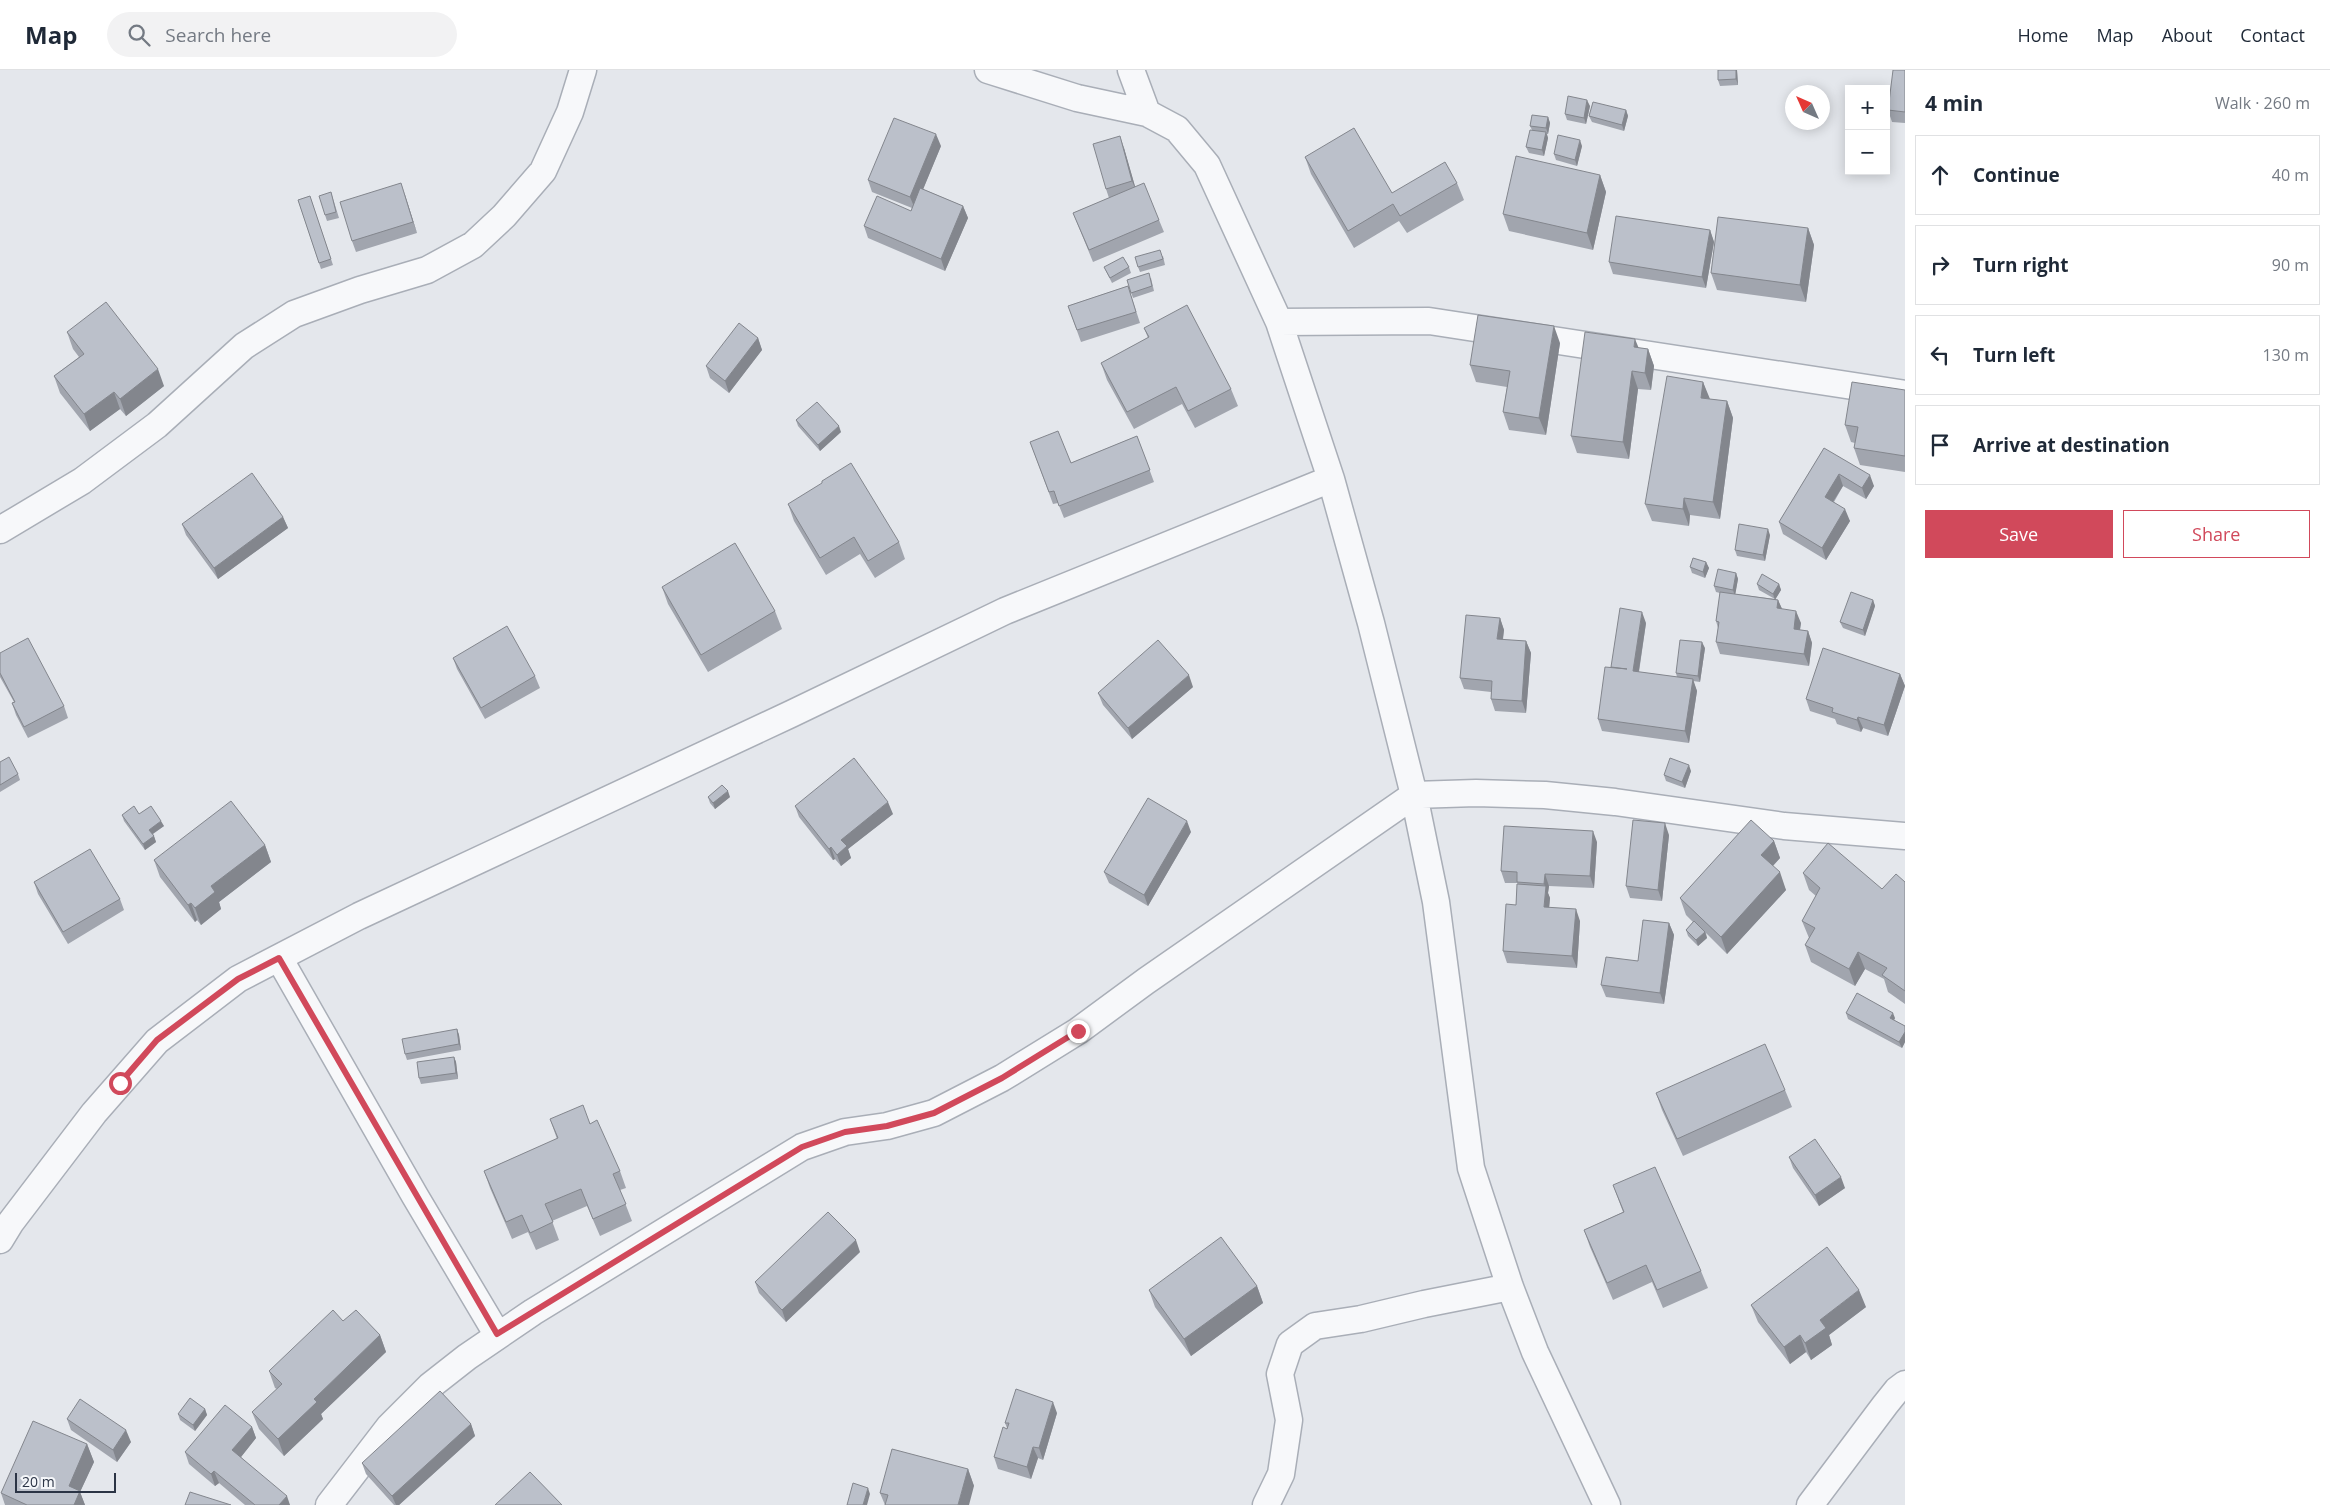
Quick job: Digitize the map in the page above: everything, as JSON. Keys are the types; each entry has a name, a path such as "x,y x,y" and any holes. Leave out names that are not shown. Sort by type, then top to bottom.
{"street":[{"path":"0,530 82,481 157,425 244,346 294,314 360,290 427,270 473,245 504,216 543,171 570,112 583,70"},
{"path":"988,70 1077,98 1148,113 1178,129 1207,165 1279,322 1330,479 1371,623 1414,795 1436,902 1471,1168 1510,1287 1535,1352 1607,1505"},
{"path":"1131,70 1148,113"},
{"path":"1279,322 1429,321 1905,394"},
{"path":"0,1240 11,1222 94,1112 157,1040 238,979 376,908 791,714 1005,611 1330,479"},
{"path":"329,1505 389,1427 430,1386 497,1334 802,1147 845,1132 887,1126 934,1113 1002,1078 1078,1031 1146,981 1414,795 1476,793 1545,795 1615,802 1784,826 1905,836"},
{"path":"279,958 497,1334"},
{"path":"1266,1505 1281,1474 1289,1420 1280,1374 1290,1344 1315,1326 1361,1319 1510,1287"},
{"path":"1810,1505 1897,1390 1905,1384"}],"building":[{"path":"1718,70 1736,70 1736,79 1718,80"},
{"path":"1893,70 1905,70 1905,112 1890,110"},
{"path":"1568,96 1587,100 1584,118 1565,114"},
{"path":"1593,102 1626,110 1622,125 1589,116"},
{"path":"1532,115 1548,117 1546,128 1530,126"},
{"path":"894,118 936,134 910,197 868,180"},
{"path":"1354,128 1392,193 1445,162 1457,183 1400,216 1393,204 1348,231 1305,157"},
{"path":"1530,130 1546,132 1542,150 1526,147"},
{"path":"1558,135 1580,140 1575,160 1554,154"},
{"path":"1120,136 1132,181 1106,189 1093,144"},
{"path":"1516,156 1600,175 1587,233 1503,214"},
{"path":"401,183 413,222 352,241 340,202"},
{"path":"1144,183 1159,220 1089,250 1073,213"},
{"path":"920,188 963,206 941,259 864,226 877,196 911,211"},
{"path":"331,192 336,212 325,215 319,196"},
{"path":"310,196 331,259 319,263 298,200"},
{"path":"1616,216 1710,230 1702,277 1609,262"},
{"path":"1718,217 1808,228 1800,285 1711,273"},
{"path":"1160,250 1163,259 1138,267 1135,257"},
{"path":"1123,257 1129,267 1110,278 1104,267"},
{"path":"1149,273 1152,286 1131,293 1127,280"},
{"path":"1128,286 1136,312 1077,330 1068,306"},
{"path":"106,302 158,369 120,399 114,392 84,414 54,376 84,354 67,332"},
{"path":"1187,305 1231,389 1188,411 1176,387 1127,412 1101,363 1149,337 1144,328"},
{"path":"1478,315 1554,326 1539,418 1503,412 1510,371 1470,365"},
{"path":"739,323 758,338 725,381 706,366"},
{"path":"1585,332 1635,339 1634,347 1648,349 1645,373 1632,371 1623,442 1571,436"},
{"path":"1667,376 1703,382 1701,398 1727,401 1713,502 1684,498 1683,509 1645,504"},
{"path":"1852,382 1905,390 1905,456 1854,448 1858,427 1845,425"},
{"path":"817,402 839,426 818,445 796,420"},
{"path":"1058,431 1071,463 1137,436 1150,470 1059,506 1054,491 1049,492 1030,442"},
{"path":"1824,448 1870,475 1862,488 1839,474 1825,497 1845,509 1822,548 1779,522"},
{"path":"851,463 899,542 868,561 854,537 820,558 788,504"},
{"path":"252,473 283,517 214,568 182,524"},
{"path":"1739,524 1768,529 1763,555 1735,550"},
{"path":"735,543 775,611 701,655 662,587"},
{"path":"1693,558 1706,562 1703,572 1690,567"},
{"path":"1718,569 1736,573 1733,590 1714,586"},
{"path":"1762,574 1779,584 1773,594 1757,584"},
{"path":"1720,592 1778,600 1777,608 1796,611 1794,629 1808,631 1804,654 1716,642 1719,622 1716,621"},
{"path":"1851,592 1873,600 1863,630 1840,622"},
{"path":"1620,608 1642,612 1633,671 1693,679 1685,731 1598,719 1605,667 1627,669 1611,667"},
{"path":"1466,615 1500,618 1497,639 1526,641 1522,701 1491,699 1492,681 1460,678"},
{"path":"507,626 535,676 481,708 453,658"},
{"path":"28,638 64,706 24,727 12,703 15,702 0,673 0,653"},
{"path":"1158,640 1189,675 1128,728 1098,693"},
{"path":"1680,640 1702,642 1698,676 1676,673"},
{"path":"1823,648 1900,674 1884,725 1858,717 1857,720 1832,712 1833,708 1806,699"},
{"path":"9,757 18,774 0,785 0,762"},
{"path":"854,758 888,802 841,840 847,846 837,855 831,847 829,849 795,806"},
{"path":"1670,758 1689,765 1682,782 1664,775"},
{"path":"722,785 728,791 713,803 708,797"},
{"path":"1148,798 1187,821 1144,895 1104,872"},
{"path":"231,801 265,845 211,886 215,892 195,908 191,903 188,905 154,860"},
{"path":"134,806 139,814 151,806 161,821 149,830 154,836 143,844 122,815"},
{"path":"1633,820 1665,823 1658,890 1626,886"},
{"path":"1751,820 1774,841 1761,855 1780,872 1721,937 1680,898"},
{"path":"1504,826 1593,831 1590,876 1545,874 1544,884 1517,882 1517,872 1501,871"},
{"path":"1828,843 1882,889 1896,874 1905,882 1905,991 1882,975 1887,968 1858,952 1849,969 1805,945 1815,928 1802,921 1820,888 1803,873"},
{"path":"90,849 120,899 63,932 34,882"},
{"path":"1517,884 1546,886 1544,907 1576,909 1572,956 1503,951 1506,904 1516,905"},
{"path":"1643,920 1669,923 1660,993 1601,985 1606,957 1638,961"},
{"path":"1694,921 1705,932 1696,940 1686,930"},
{"path":"1857,993 1893,1013 1890,1018 1905,1026 1905,1032 1899,1042 1846,1013"},
{"path":"457,1029 459,1044 405,1054 402,1039"},
{"path":"1765,1044 1785,1090 1677,1139 1656,1093"},
{"path":"454,1057 456,1073 419,1078 417,1062"},
{"path":"583,1105 590,1124 597,1120 620,1171 613,1174 626,1204 593,1219 581,1189 545,1204 553,1222 530,1233 522,1215 506,1222 484,1171 558,1138 550,1119"},
{"path":"1815,1139 1841,1177 1815,1195 1789,1157"},
{"path":"1655,1167 1701,1271 1657,1290 1646,1265 1607,1283 1584,1230 1624,1212 1613,1185"},
{"path":"828,1212 856,1240 782,1310 755,1282"},
{"path":"1221,1237 1257,1286 1184,1339 1149,1290"},
{"path":"1827,1247 1859,1290 1820,1320 1826,1328 1805,1343 1800,1335 1784,1347 1751,1305"},
{"path":"333,1310 343,1321 356,1310 380,1335 314,1399 317,1402 278,1439 252,1412 282,1384 269,1371"},
{"path":"1016,1389 1053,1402 1039,1448 1033,1447 1027,1467 994,1457 1003,1427 1007,1429 1009,1423 1005,1423"},
{"path":"440,1391 471,1424 392,1496 362,1463"},
{"path":"190,1398 205,1409 193,1425 178,1414"},
{"path":"80,1399 126,1430 113,1450 67,1419"},
{"path":"225,1405 252,1427 232,1450 287,1496 279,1505 255,1505 214,1471 211,1474 185,1452"},
{"path":"33,1421 87,1444 69,1486 80,1491 74,1505 27,1505 1,1493"},
{"path":"892,1449 968,1469 958,1505 885,1505 888,1495 880,1493"},
{"path":"530,1472 562,1505 495,1505"},
{"path":"853,1483 868,1488 863,1505 847,1505"},
{"path":"190,1492 231,1505 185,1505"}],"route":[{"path":"120,1083 157,1040 238,979 279,958 415,1196 497,1334 802,1147 845,1132 887,1126 934,1113 1002,1078 1078,1031"}]}
